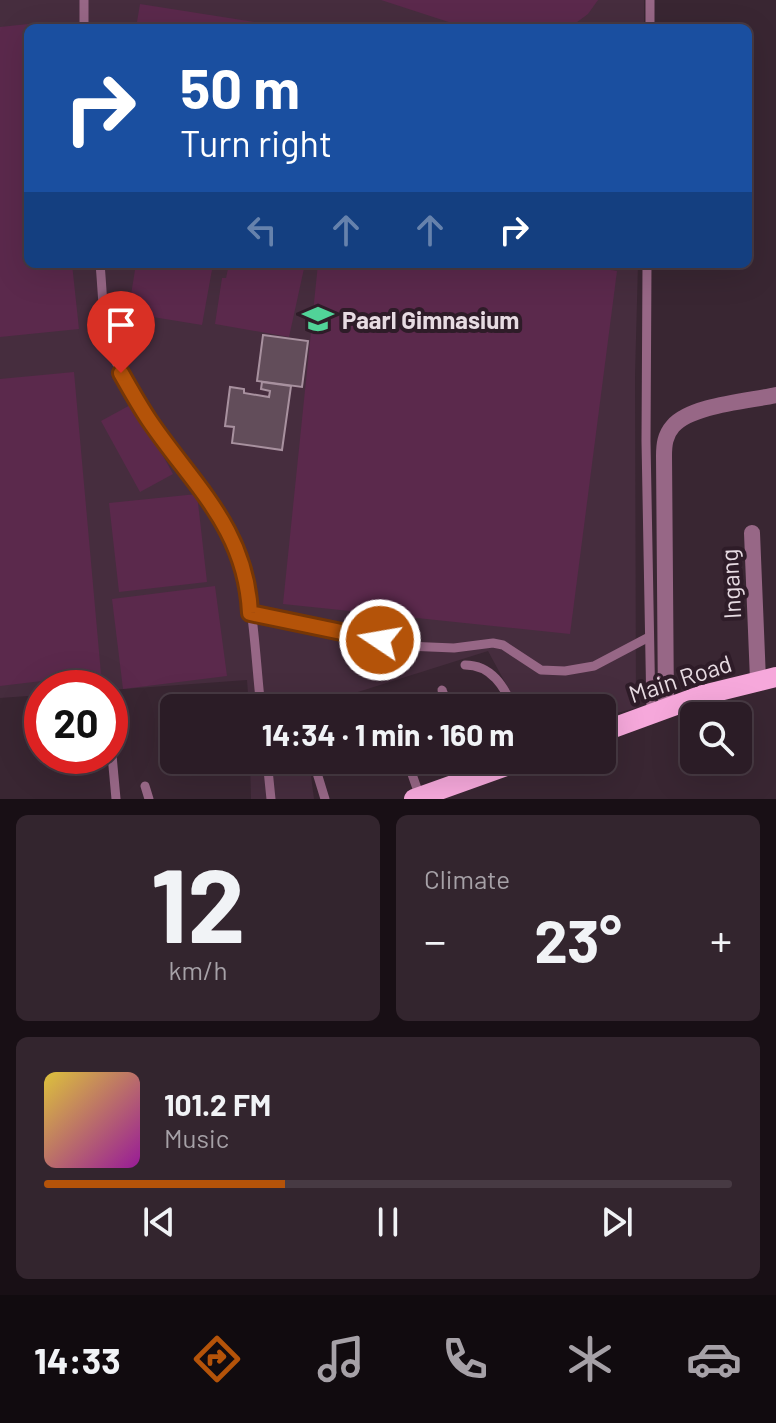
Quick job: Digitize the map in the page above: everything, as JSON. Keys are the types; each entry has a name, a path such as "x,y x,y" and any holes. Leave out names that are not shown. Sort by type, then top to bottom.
{"main road":[{"name":"Main Road","path":"616,726 658,710 767,679"},
{"path":"417,798 460,774"}],"street":[{"path":"658,710 667,436 672,426 689,415 776,395"},
{"name":"Ingang","path":"752,533 767,679"}],"lane":[{"path":"84,0 84,24"},
{"path":"650,0 650,24"},
{"path":"100,268 106,328 121,373 150,421 212,501 227,526 243,569 259,694"},
{"path":"647,268 649,637 658,710"},
{"path":"250,613 406,646 454,648 493,643 503,645 541,670 565,671 594,666 649,637"},
{"path":"465,665 480,667 498,680 506,694"},
{"path":"442,690 444,694"},
{"path":"114,774 116,799"},
{"path":"268,774 271,799"},
{"path":"317,774 325,799"},
{"path":"411,774 417,798"},
{"path":"145,786 149,799"}],"shaded area":[{"name":"Paarl Gimnasium","path":"0,0 644,0 644,24 24,24 24,268 638,268 635,375 636,708 616,713 616,694 511,694 488,651 351,694 248,694 247,680 128,689 128,670 24,670 24,696 0,698"},
{"path":"381,0 598,0 588,14 574,24 455,24"},
{"path":"140,4 268,24 137,24"},
{"path":"24,24 24,268 72,268 79,329 0,337 0,27"},
{"path":"135,268 212,268 202,325 128,313"},
{"path":"228,268 304,268 289,337 215,324 222,278 226,278"},
{"path":"318,268 599,268 617,271 570,634 283,604"},
{"path":"74,372 101,670 24,670 24,683 0,686 0,379"},
{"path":"134,403 173,474 140,492 101,421"},
{"path":"197,494 207,582 119,592 109,503"},
{"path":"215,586 227,676 128,688 128,670 121,670 112,599"},
{"path":"250,774 311,774 314,799 251,799"}],"building":[{"path":"263,335 308,341 302,387 257,381"},
{"path":"262,382 291,386 282,450 232,443 234,427 225,426 230,387 269,397 270,391 261,389"}],"place":[{"name":"Paarl Gimnasium","path":"318,319"}],"route":[{"path":"121,373 150,421 212,501 227,526 243,569 250,613 380,640"}]}
